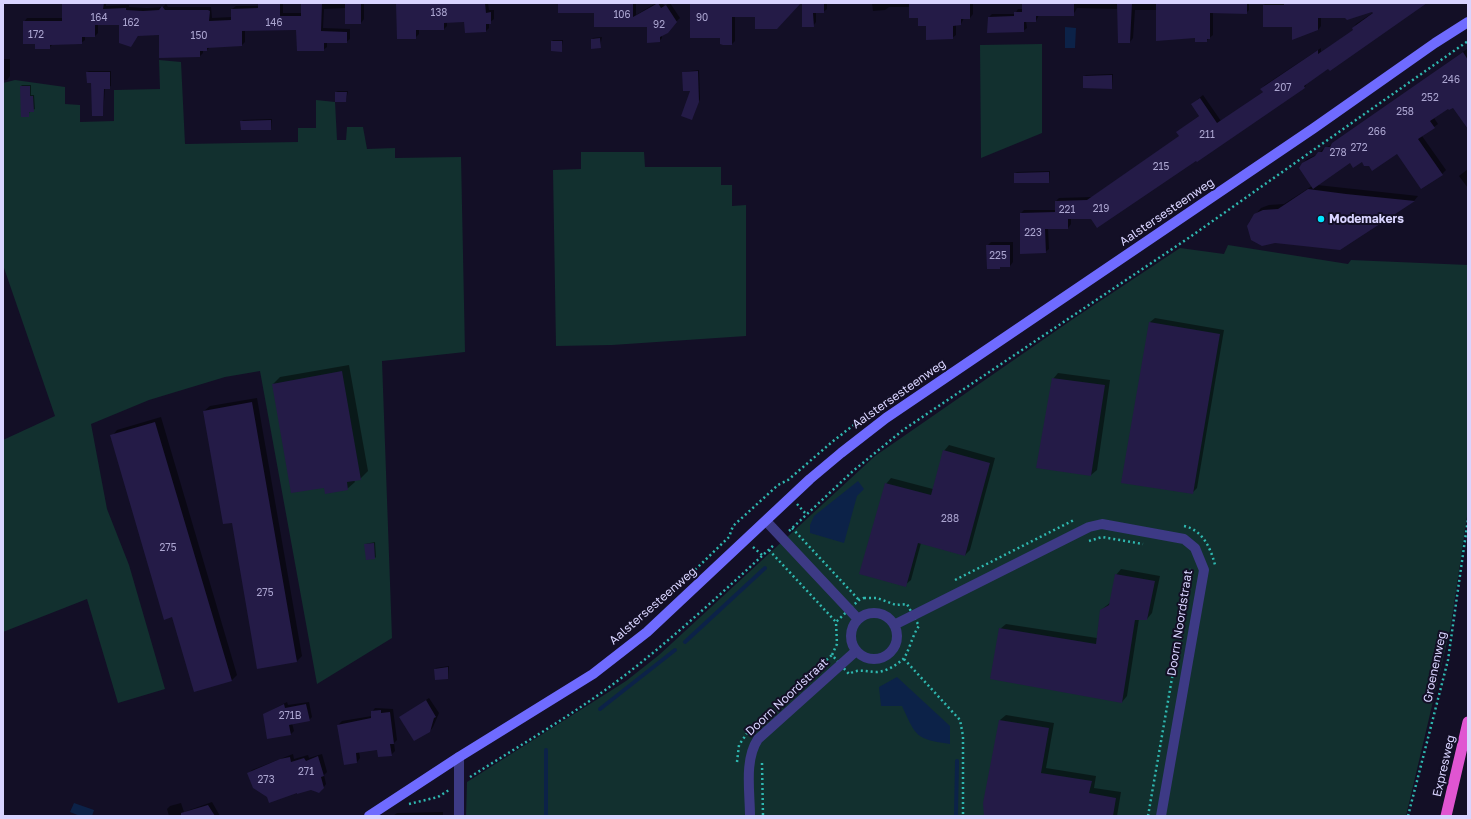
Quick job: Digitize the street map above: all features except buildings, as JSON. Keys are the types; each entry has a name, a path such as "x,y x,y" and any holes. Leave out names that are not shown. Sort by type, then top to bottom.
{"highway":[{"name":"Expresweg","path":"1446,816 1468,722"}],"main road":[{"name":"Aalstersesteenweg","path":"369,816 459,757 593,674 647,632 841,453 892,414 1314,128 1435,43 1468,22"}],"street":[{"path":"766,521 858,619"},
{"name":"Doorn Noordstraat","path":"894,625 1089,527 1102,524 1184,539 1195,548 1204,570 1161,816"},
{"path":"872,613 880,614 890,619 894,625 897,632 896,644 892,651 885,657 870,659 863,657 856,651 850,636 853,625 858,619 872,613"},
{"name":"Doorn Noordstraat","path":"750,816 751,749 758,739 856,651"},
{"path":"458,816 459,757"}],"path":[{"path":"405,805 438,797 593,698 624,676 687,624 853,471 903,430 1190,237 1468,42"},
{"path":"950,583 1080,518"},
{"name":"Groenenweg","path":"1408,816 1448,660 1468,519"},
{"path":"1182,526 1189,527 1205,540 1212,553 1216,569"},
{"path":"792,528 859,600"},
{"path":"1087,542 1102,537 1148,545"},
{"path":"769,550 836,622 837,644 832,655 849,674"},
{"path":"1148,816 1190,577 1190,566"},
{"path":"836,622 859,600 878,598 896,605 907,604 914,601"},
{"path":"907,604 919,626"},
{"path":"843,679 849,674 858,670 882,671 889,669 904,659 913,635 919,626 926,623"},
{"path":"904,659 960,720 963,736 963,816"},
{"path":"763,758 763,816"}],"green space":[{"path":"1042,44 1042,133 981,158 980,45"},
{"path":"159,60 181,62 185,144 298,142 298,128 316,128 316,100 335,102 337,140 346,140 347,127 363,127 367,149 395,148 395,158 461,157 465,352 382,361 392,638 317,684 260,371 225,377 149,400 91,424 107,509 129,565 165,689 118,703 87,599 3,632 3,440 55,416 3,265 3,83 15,80 65,87 65,104 80,105 80,122 114,121 114,90 160,89"},
{"path":"581,152 644,152 645,167 721,167 721,185 732,185 732,206 746,205 746,336 612,345 556,346 553,170 581,169"},
{"path":"1228,245 1348,264 1351,260 1468,265 1468,510 1451,625 1406,816 466,816 467,782 626,681 659,655 875,456 1073,319 1180,248 1224,254"}],"water":[{"path":"1065,27 1076,28 1075,48 1065,48"},
{"path":"858,481 864,489 857,496 844,543 810,533 810,525 814,516"},
{"path":"897,677 950,726 950,744 923,738 910,724 902,706 881,706 879,687"},
{"path":"74,803 94,810 92,816 80,816 70,812"}],"waterway":[{"path":"685,642 765,568"},
{"path":"600,709 675,650"},
{"path":"546,750 546,816"},
{"path":"956,816 957,761"}],"place":[{"name":"Modemakers","path":"1321,219"}]}
